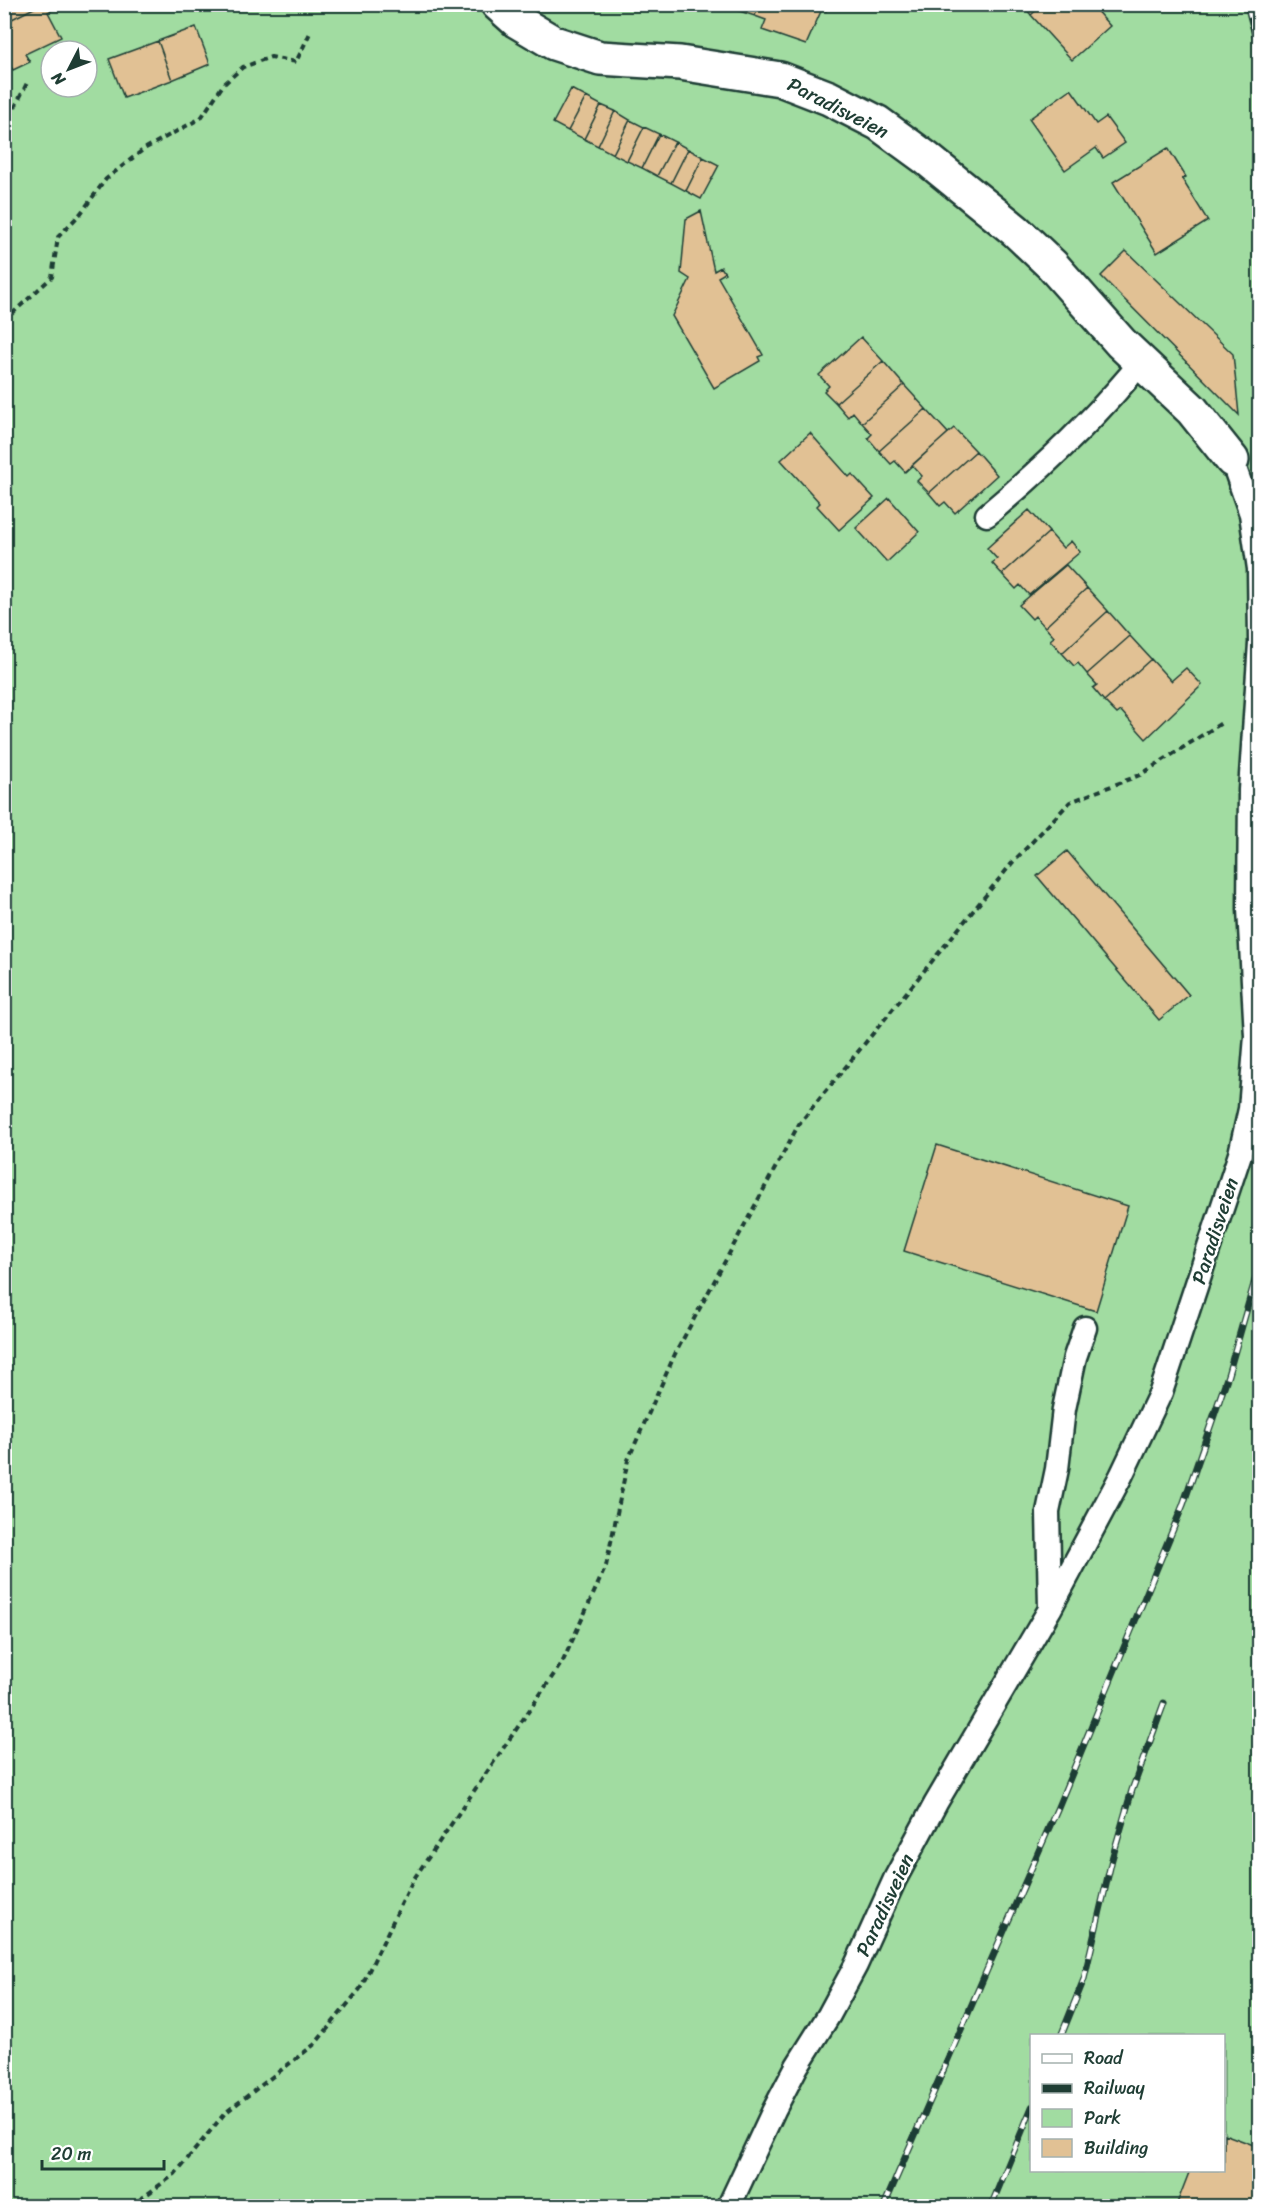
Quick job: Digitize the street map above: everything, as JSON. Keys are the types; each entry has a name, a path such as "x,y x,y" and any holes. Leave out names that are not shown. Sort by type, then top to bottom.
{"street":[{"name":"Paradisveien","path":"498,4 517,21 554,43 600,58 680,63 780,78 829,98 878,123 926,158 1016,231 1052,266 1121,343 1192,410 1232,460"}],"lane":[{"path":"987,515 1039,471 1119,390 1142,361"},
{"name":"Paradisveien","path":"729,2206 778,2101 856,1965 895,1879 930,1813 1050,1609 1121,1476 1161,1392 1243,1143 1250,1109 1256,1036 1249,897 1250,790 1260,642 1259,569 1251,514 1232,460"},
{"path":"1050,1609 1048,1512 1058,1469 1066,1398 1075,1357 1085,1328"}],"path":[{"path":"4,321 52,277 58,237 81,213 106,179 144,149 201,118 223,85 243,67 271,57 296,62 311,31"},
{"path":"4,148 6,125 28,81"},
{"path":"131,2206 175,2174 225,2113 315,2043 360,1989 413,1880 563,1661 606,1566 628,1460 675,1354 799,1124 1013,862 1070,802 1140,775 1256,700"}],"green space":[{"path":"5,5 1259,5 1259,2206 5,2206"}],"building":[{"path":"4,4 42,4 4,23"},
{"path":"42,4 63,4 48,12 61,37 39,39 39,47 25,54 30,62 13,70 11,67 4,70 4,23"},
{"path":"718,4 759,4 755,16"},
{"path":"759,4 829,4 826,11 822,9 806,45 762,30 766,20 755,16"},
{"path":"1022,4 1043,4 1031,15"},
{"path":"1043,4 1095,4 1094,8 1110,26 1072,60 1031,15"},
{"path":"196,27 210,64 172,80 158,41"},
{"path":"158,41 172,80 124,98 109,59"},
{"path":"571,89 586,97 568,131 553,123"},
{"path":"1071,89 1096,124 1106,117 1125,143 1103,158 1096,148 1065,170 1029,119"},
{"path":"586,97 601,105 584,139 568,131"},
{"path":"601,105 615,111 598,146 584,139"},
{"path":"615,111 630,120 613,154 598,146"},
{"path":"630,120 644,127 627,161 613,154"},
{"path":"644,127 659,134 642,168 627,161"},
{"path":"659,134 675,142 657,176 642,168"},
{"path":"675,142 688,149 671,183 657,176"},
{"path":"1168,148 1186,177 1182,179 1208,221 1157,253 1113,182"},
{"path":"688,149 703,157 686,191 671,183"},
{"path":"703,157 719,165 701,199 686,191"},
{"path":"701,211 714,271 721,267 725,273 718,277 763,355 758,357 760,361 714,388 672,316 690,279 681,273 686,219"},
{"path":"1126,251 1233,354 1239,415 1101,276"},
{"path":"861,337 883,361 836,403 824,391 829,386 819,375"},
{"path":"883,361 904,385 862,423 853,412 848,417 836,403"},
{"path":"904,385 926,409 879,451 868,438 872,434 862,423"},
{"path":"926,409 948,433 905,472 895,461 891,464 879,451"},
{"path":"954,428 976,451 929,493 917,481 922,476 912,465"},
{"path":"810,433 849,477 852,474 874,498 839,530 817,506 820,503 781,460"},
{"path":"976,451 997,475 955,513 945,502 940,506 929,493"},
{"path":"889,498 919,532 887,562 856,528"},
{"path":"1029,510 1049,532 1002,574 992,563 997,559 987,548"},
{"path":"1049,532 1063,548 1071,541 1080,552 1029,595 1020,585 1016,589 1002,574"},
{"path":"1066,565 1087,588 1045,627 1035,616 1032,619 1019,605"},
{"path":"1087,588 1108,611 1062,653 1050,640 1054,637 1045,627"},
{"path":"1108,611 1130,636 1087,674 1078,663 1074,666 1062,653"},
{"path":"1130,636 1151,659 1104,701 1093,688 1097,685 1087,674"},
{"path":"1151,659 1171,681 1186,668 1202,685 1146,739 1121,711 1117,714 1104,701"},
{"path":"1067,851 1189,995 1159,1020 1037,876"},
{"path":"937,1145 1128,1206 1096,1311 904,1251"},
{"path":"1225,2134 1259,2147 1260,2145 1260,2206 1176,2206 1189,2172 1225,2172"}],"railway":[{"path":"1247,4 1260,55"},
{"path":"884,2206 1058,1807 1183,1505 1228,1375 1260,1263"},
{"path":"1062,2034 1084,1979 1112,1859 1132,1790 1164,1703"},
{"path":"991,2206 1030,2112"}]}
